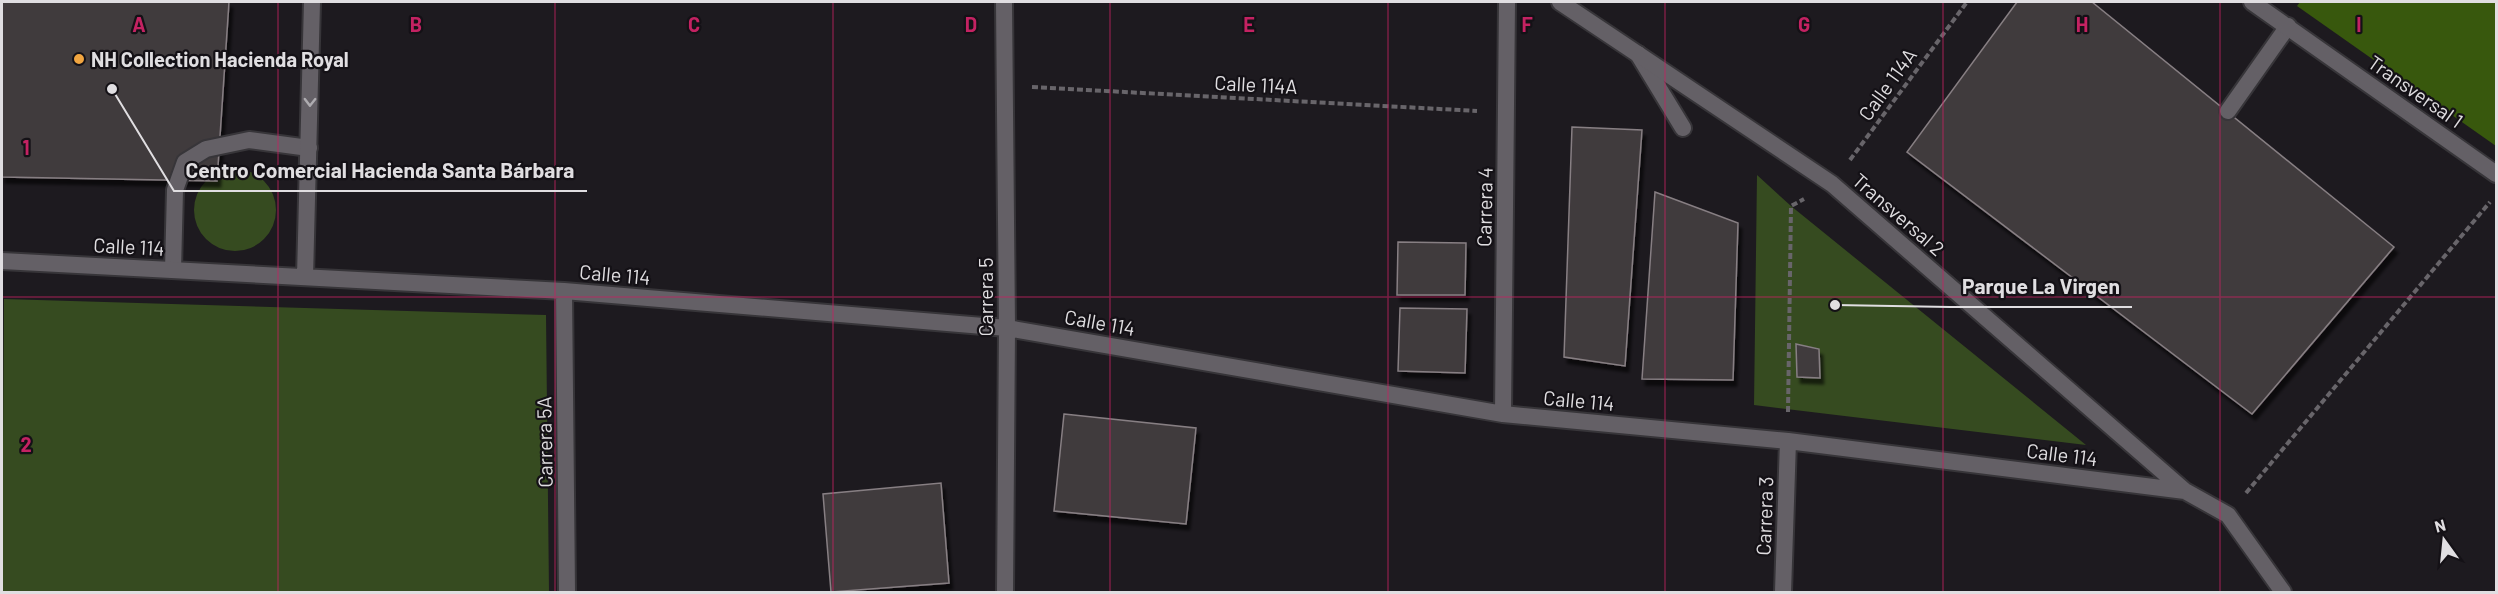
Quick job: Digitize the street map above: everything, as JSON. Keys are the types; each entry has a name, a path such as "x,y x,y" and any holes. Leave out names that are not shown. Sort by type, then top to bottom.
{"street":[{"path":"305,277 312,2"},
{"name":"Carrera 5","path":"1004,2 1007,328 1005,592"},
{"name":"Carrera 4","path":"1503,414 1507,2"},
{"name":"Transversal 2","path":"1560,2 1832,184 2186,491 2228,515 2283,592"},
{"name":"Transversal 1","path":"2252,2 2496,174"},
{"path":"2228,111 2288,26"},
{"path":"1638,54 1683,128"},
{"path":"173,270 175,190 184,162 206,149 249,140 309,148"},
{"name":"Calle 114","path":"2,261 564,291 1007,328 1503,414 1788,441 2186,491"},
{"name":"Carrera 5A","path":"564,291 567,592"},
{"name":"Carrera 3","path":"1783,592 1788,441"}],"path":[{"name":"Calle 114A","path":"1832,184 1967,2"},
{"name":"Calle 114A","path":"1004,86 1506,113"},
{"path":"1788,441 1791,206 1832,184"},
{"path":"2228,515 2496,195"}],"green space":[{"path":"2300,2 2496,2 2496,146 2297,6"},
{"path":"227,169 243,169 258,176 269,187 276,202 273,226 264,239 243,251 227,251 212,244 201,233 194,218 194,202 201,187 212,176"},
{"path":"1757,175 1791,206 2086,445 1754,405"},
{"path":"4,299 546,315 549,592 2,592"}],"building":[{"path":"2,2 229,2 217,181 2,177"},
{"path":"2017,2 2092,2 2394,247 2252,414 1907,152"},
{"path":"1572,127 1642,130 1625,366 1564,357"},
{"path":"1655,192 1738,223 1733,380 1642,379"},
{"path":"1398,242 1466,243 1465,295 1397,295"},
{"path":"1400,308 1467,309 1465,373 1398,371"},
{"path":"1796,344 1819,349 1820,378 1797,377"},
{"path":"1064,414 1196,428 1186,524 1054,511"},
{"path":"941,483 949,583 831,592 823,494"}],"place":[{"name":"NH Collection Hacienda Royal","path":"79,59"},
{"name":"Centro Comercial Hacienda Santa Bárbara","path":"112,89"},
{"name":"Parque La Virgen","path":"1835,305"}]}
